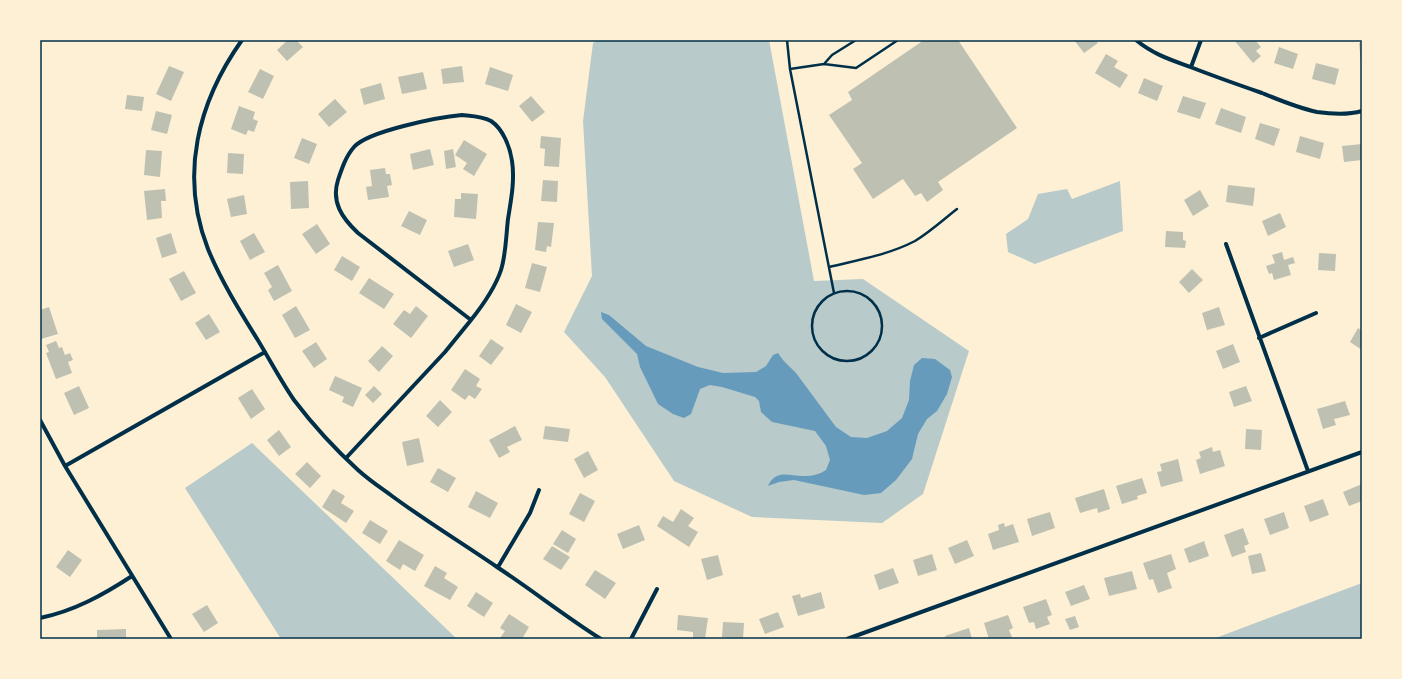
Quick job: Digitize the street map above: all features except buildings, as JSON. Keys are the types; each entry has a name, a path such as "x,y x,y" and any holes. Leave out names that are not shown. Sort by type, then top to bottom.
{"street":[{"path":"242,40 223,70 204,114 195,157 196,200 207,248 217,269 276,372 309,419 360,472 412,510 498,567 601,639"},
{"path":"1136,40 1146,48 1159,55 1230,83 1316,112 1346,113 1362,111"},
{"path":"1191,67 1201,40"},
{"path":"346,458 445,352 471,320 482,306 494,286 500,270 504,251 513,175 512,161 507,142 497,126 480,117 462,115 443,117 374,134 362,140 355,146 343,165 335,192 336,199 346,223 471,320"},
{"path":"1226,244 1308,471"},
{"path":"1259,338 1316,313"},
{"path":"64,466 265,352"},
{"path":"40,420 64,466 171,639"},
{"path":"847,639 1362,452"},
{"path":"498,567 530,513 540,490"},
{"path":"40,618 54,615 83,604 103,594 132,576"},
{"path":"631,639 657,589"}],"lane":[{"path":"787,40 790,69 834,293"},
{"path":"824,64 832,55 856,40"},
{"path":"790,69 824,64 856,68 898,40"},
{"path":"829,266 872,257 916,240 957,209"},
{"path":"843,291 858,293 871,301 880,314 881,330 876,345 871,351 858,359 850,361 835,359 822,351 814,338 812,322 814,314 822,301 834,293 843,291"}],"shaded area":[{"path":"598,40 769,40 814,281 863,279 969,351 923,494 882,523 752,517 674,481 605,377 564,332 592,276 583,121 593,43"},
{"path":"1120,181 1123,231 1035,264 1008,252 1006,234 1028,219 1038,194 1067,189 1072,199"},
{"path":"252,443 457,639 281,639 185,488"},
{"path":"1362,583 1362,639 1213,639"}],"water":[{"path":"601,312 609,315 646,346 698,367 723,373 756,372 766,366 773,355 778,353 796,373 836,427 851,437 867,438 887,431 902,418 909,400 910,381 914,365 922,358 935,359 950,370 952,377 947,394 937,411 927,419 918,434 912,459 896,480 881,493 864,495 794,480 779,482 768,486 771,480 780,475 811,476 826,470 830,460 826,446 815,431 772,422 761,412 759,401 755,397 710,385 700,389 691,414 684,418 673,414 658,404 640,367 637,354 602,319"}]}
